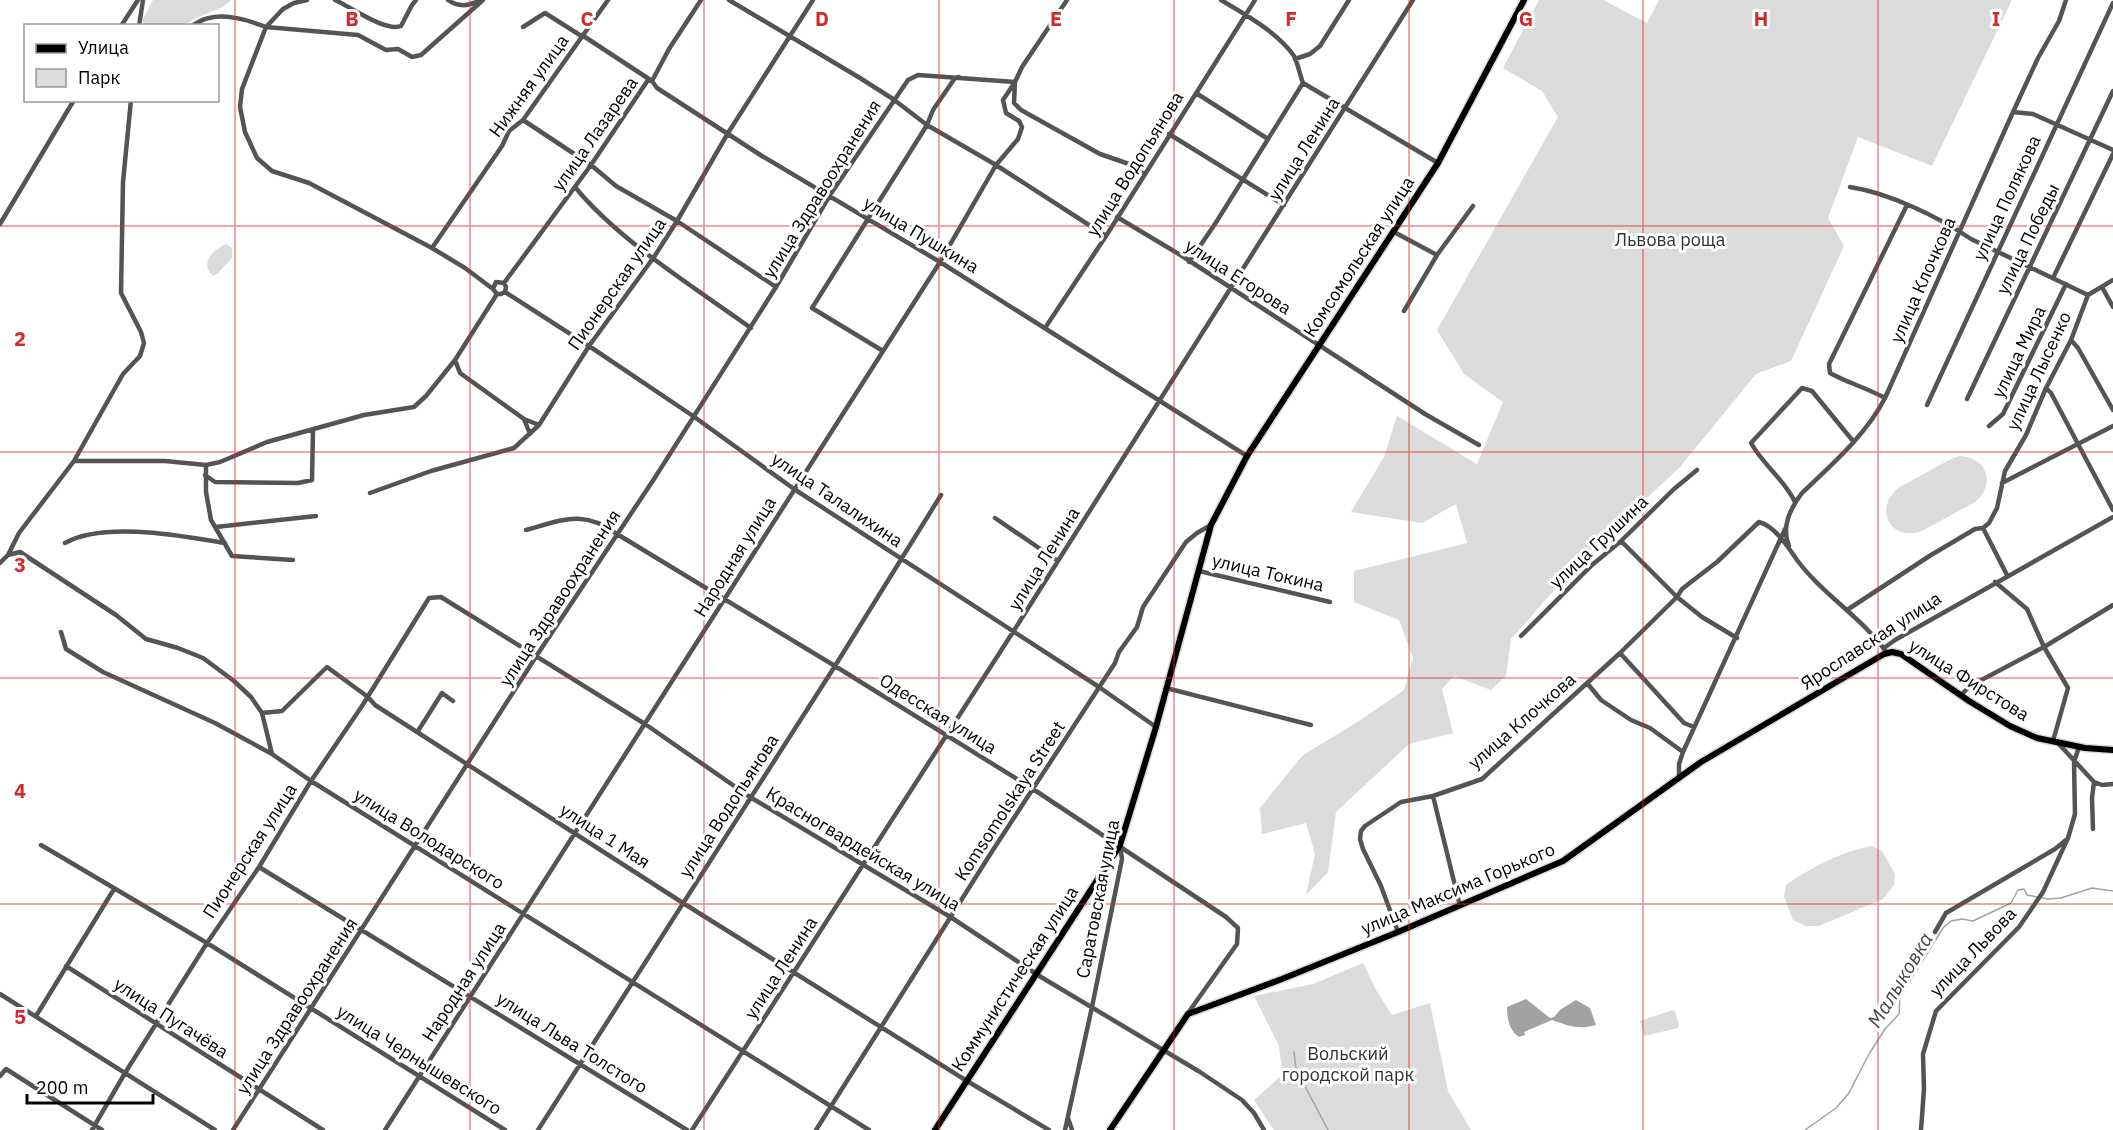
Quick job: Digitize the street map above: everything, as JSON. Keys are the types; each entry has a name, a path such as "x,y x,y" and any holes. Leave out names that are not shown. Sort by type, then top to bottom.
{"main road":[{"name":"Комсомольская улица","path":"1211,525 1247,456 1438,163 1524,0"},
{"name":"Саратовская улица","path":"1120,845 1156,726 1211,525"},
{"name":"улица Фирстова","path":"1880,655 1886,650 1897,652 2010,726 2037,738 2079,747 2113,750"},
{"name":"Ярославская улица","path":"1679,777 1854,673 1880,655"},
{"name":"улица Максима Горького","path":"1188,1014 1398,932 1563,861 1679,777"},
{"name":"Коммунистическая улица","path":"935,1130 1120,845"},
{"path":"1110,1130 1188,1014"}],"street":[{"path":"122,24 138,0"},
{"path":"139,24 143,0"},
{"path":"74,461 165,461 206,465 220,462 267,442 364,415 414,407 426,396 455,360 495,291 496,282 504,283 505,292 495,291 465,268 432,248 399,233 309,183 272,171 257,158 245,132 240,107 242,89 266,27 283,9 307,0"},
{"path":"335,0 368,18 396,28 401,26 416,0"},
{"path":"448,0 454,5 462,6 482,0"},
{"path":"195,24 210,17 230,17 252,21 266,27 358,35 386,50 398,49 412,57 421,55 482,0"},
{"name":"Нижняя улица","path":"432,248 502,146 508,131 523,120 608,0"},
{"name":"улица Лазарева","path":"504,283 591,165 650,80 701,0"},
{"path":"729,0 893,99 927,125 996,165 1106,236"},
{"name":"Пионерская улица","path":"370,494 431,471 514,448 539,425 589,346 654,257 728,133 813,0"},
{"name":"Народная улица","path":"385,1130 940,262 996,165 1018,139 1022,127 1006,113 1004,100 1022,67 1067,0"},
{"path":"1221,0 1245,14 1282,43 1295,59 1304,83 1438,163"},
{"name":"улица Водопьянова","path":"1045,328 1255,0"},
{"path":"1295,59 1310,54 1320,46 1349,0"},
{"name":"улица Ленина","path":"692,1130 1013,632 1413,0"},
{"name":"улица Клочкова","path":"1780,539 1795,502 1802,493 1876,416 2038,58 2059,21 2066,0"},
{"name":"улица Полякова","path":"1927,405 2113,3"},
{"name":"улица Пушкина","path":"523,27 545,13 650,80 657,88 680,104 762,156 940,262 1247,456"},
{"name":"улица Здравоохранения","path":"233,1130 537,655 750,328 830,195 893,99 908,80 918,75 962,77"},
{"path":"883,351 812,308 955,78 1015,82 1014,104 1021,110 1100,154 1129,164 1144,174"},
{"path":"1189,262 1304,83"},
{"name":"улица Победы","path":"1967,399 2113,91"},
{"path":"1196,93 1268,139"},
{"path":"0,224 73,102"},
{"path":"0,563 8,555 19,533 74,461 123,374 140,356 144,343 141,332 121,293 123,182 131,102"},
{"path":"2013,112 2033,114 2113,152 2052,278"},
{"path":"523,120 591,165 616,186 677,221 776,287"},
{"path":"1169,134 1284,205"},
{"path":"575,187 590,206 750,328"},
{"path":"1850,188 1866,190 1907,206 2088,295"},
{"path":"1404,311 1437,255 1473,206"},
{"path":"1885,398 1864,386 1850,384 1830,374 1829,364 1907,206"},
{"name":"улица Егорова","path":"1117,217 1404,401 1479,445"},
{"path":"1394,232 1437,255"},
{"name":"улица Лысенко","path":"1983,528 1989,523 1997,508 2005,471 2026,435 2046,388 2071,340 2088,295 2113,280"},
{"name":"улица Мира","path":"1989,426 2004,414 2066,284"},
{"path":"2102,286 2113,307"},
{"name":"улица Талалихина","path":"505,292 693,416 794,489 1156,726"},
{"path":"2071,340 2078,348 2113,410"},
{"path":"455,360 460,373 524,419 539,425"},
{"path":"1795,502 1790,490 1758,456 1751,443 1802,388 1812,391 1853,441"},
{"path":"2046,388 2051,393 2113,510"},
{"path":"524,419 530,434"},
{"path":"2002,483 2113,426"},
{"path":"205,475 214,482 298,483 312,480 313,430"},
{"path":"206,465 205,475 211,520 232,556 293,560"},
{"name":"улица Грушина","path":"1521,636 1592,565 1697,470"},
{"name":"улица Водопьянова","path":"538,1130 835,666 941,495"},
{"path":"216,527 316,516"},
{"name":"Ярославская улица","path":"1886,650 1995,582 2113,516"},
{"path":"995,518 1058,561"},
{"name":"Одесская улица","path":"526,530 571,519 589,519 603,524 1034,789 1057,807 1120,845 1227,917 1238,928 1237,944 1188,1014"},
{"name":"улица Клочкова","path":"1398,932 1381,886 1363,849 1361,831 1365,826 1401,802 1433,796 1482,779 1620,653 1677,597 1682,589 1717,562 1759,522"},
{"name":"улица Фирстова","path":"1759,522 1767,524 1798,562 1875,636 1886,650"},
{"name":"Komsomolskaya Street","path":"816,1130 991,853 1115,663 1119,652 1134,634 1143,607 1186,542 1197,532 1211,525"},
{"path":"1847,610 1975,529 1983,528 2007,575"},
{"path":"1785,529 1786,540 1791,551"},
{"path":"65,543 75,537 94,533 154,532 225,543"},
{"path":"1679,777 1679,764 1683,752 1737,638 1780,539"},
{"path":"1621,541 1677,597 1702,617 1737,638"},
{"path":"8,555 20,552 116,615 146,639 203,658 251,697 262,713 272,754"},
{"name":"улица Токина","path":"1199,571 1330,602"},
{"path":"1995,582 2027,609 2044,646 2068,688 2055,741 2094,782 2102,785 2113,784"},
{"name":"Пионерская улица","path":"93,1128 207,943 259,867 311,781 369,697 429,598 441,597"},
{"name":"Красногвардейская улица","path":"441,597 645,724 750,797 952,918 1036,974 1164,1050 1242,1100 1254,1113 1264,1130"},
{"path":"1960,695 1970,686 2113,605"},
{"name":"улица Володарского","path":"61,632 66,649 103,672 214,723 272,754 311,781 869,1130"},
{"path":"1620,653 1684,723 1694,727"},
{"name":"улица 1 Мая","path":"262,713 282,711 327,667 369,697 375,705 683,903 1049,1130"},
{"path":"1587,683 1601,700 1631,720 1650,728 1683,752"},
{"path":"1166,688 1311,725"},
{"path":"418,731 442,693 453,701"},
{"name":"улица Львова","path":"1921,1130 1924,1089 1923,1054 1936,1011 2019,927 2043,892 2068,838 2075,814 2074,762 2079,747"},
{"path":"2093,829 2094,782"},
{"path":"1433,796 1460,906"},
{"path":"1935,932 1946,913 2045,855 2068,838"},
{"name":"улица Чернышевского","path":"41,845 207,943 505,1130"},
{"name":"Саратовская улица","path":"1065,1130 1122,859 1120,845"},
{"name":"улица Льва Толстого","path":"259,867 687,1130"},
{"path":"36,1016 114,889"},
{"name":"улица Пугачёва","path":"66,966 323,1130"},
{"path":"0,994 215,1130"},
{"path":"0,1076 6,1069 93,1128 102,1130"},
{"path":"1068,1118 1072,1130"}],"green space":[{"path":"153,0 231,0 223,7 187,24 144,24 142,21"},
{"name":"Львова роща","path":"1539,0 1603,0 1647,23 1659,0 2012,0 1932,166 1858,137 1828,218 1844,246 1791,361 1756,374 1680,467 1580,561 1511,639 1506,676 1491,690 1454,676 1442,689 1453,733 1409,744 1336,812 1328,872 1306,895 1315,854 1306,823 1262,834 1260,808 1302,756 1404,690 1413,658 1399,620 1354,602 1354,571 1467,543 1456,504 1422,523 1351,512 1384,457 1397,416 1477,464 1503,402 1464,374 1437,330 1558,117 1542,91 1503,68"},
{"path":"226,244 232,248 232,258 213,276 207,266 209,257"},
{"path":"1960,456 1970,458 1983,467 1987,480 1982,495 1975,502 1922,531 1911,533 1894,528 1886,514 1891,497 1898,488"},
{"path":"1872,846 1882,851 1895,874 1894,885 1883,899 1819,926 1806,926 1793,920 1784,897 1786,885 1827,861"},
{"name":"Вольский городской парк","path":"1363,963 1392,1015 1430,1003 1448,1091 1471,1130 1274,1130 1254,1100 1282,1073 1279,1046 1254,996 1313,984"},
{"path":"1673,1010 1678,1028 1644,1036 1640,1021"}],"shaded area":[{"path":"1526,999 1550,1018 1576,1000 1590,1008 1596,1025 1574,1027 1552,1020 1524,1032 1525,1035 1519,1037 1509,1024 1507,1007"}],"waterway":[{"name":"Малыковка","path":"1805,1130 1836,1108 1849,1093 1869,1054 1885,1029 1899,1014 1900,997 1943,928 1951,921 1962,919 1973,921 2011,903 2018,890 2024,889 2027,895 2048,899 2061,898 2092,888 2113,891"},
{"path":"1294,1052 1296,1069 1328,1130"}]}
